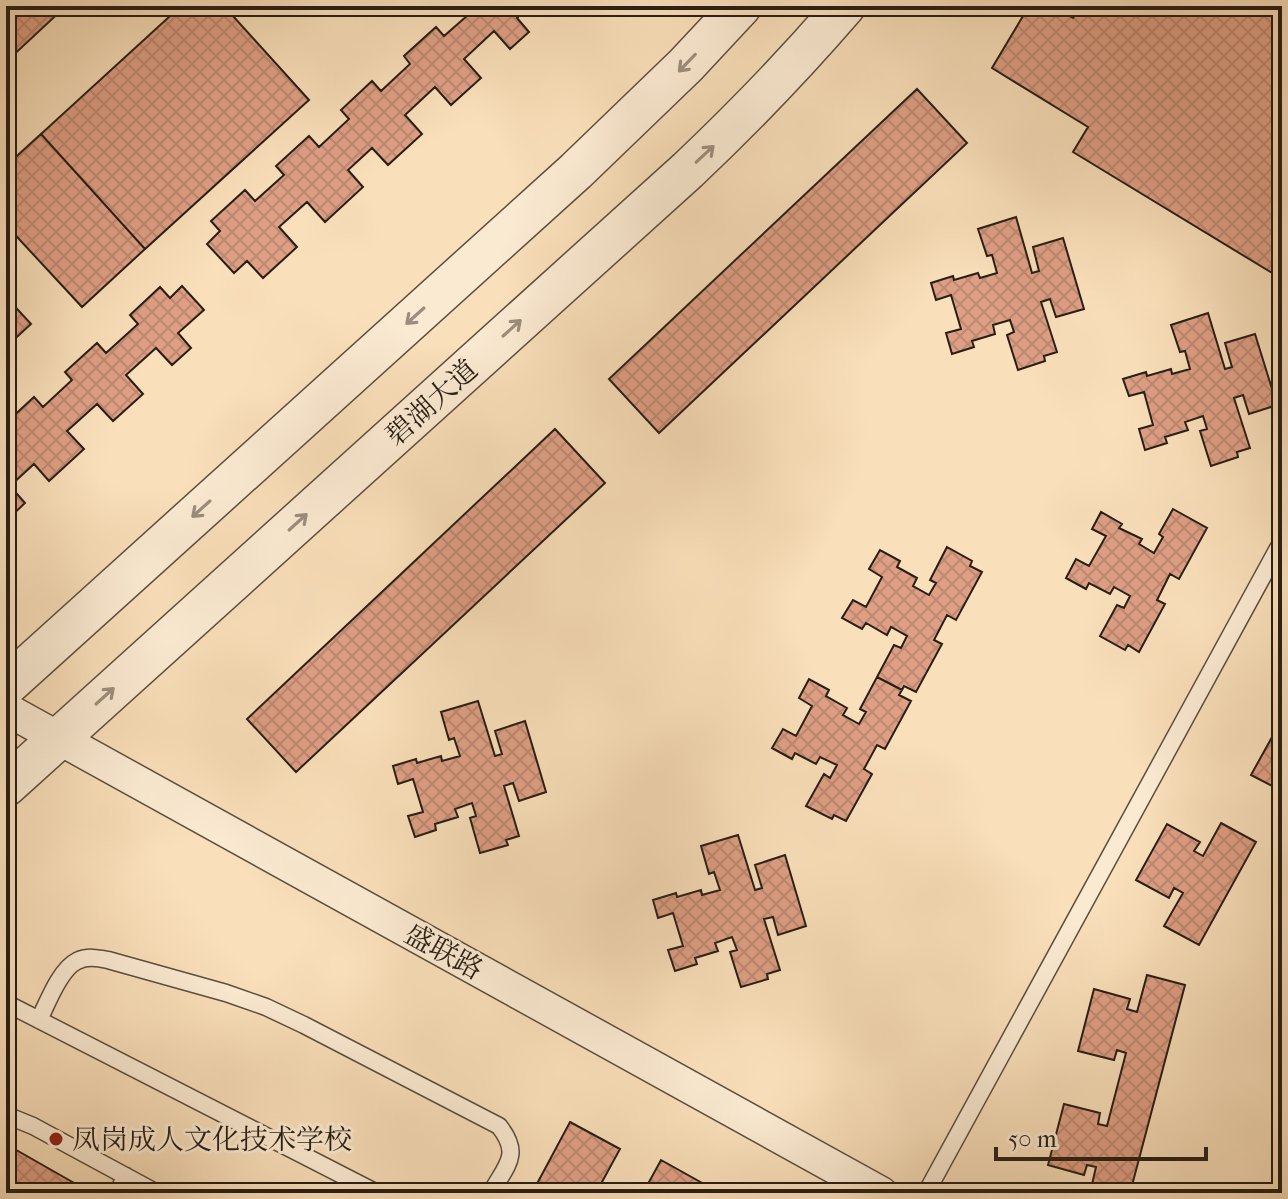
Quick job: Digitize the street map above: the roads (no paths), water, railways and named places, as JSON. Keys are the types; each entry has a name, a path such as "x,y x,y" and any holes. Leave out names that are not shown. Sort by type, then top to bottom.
{"street":[{"path":"6,686 576,171 686,65 741,6"},
{"name":"碧湖大道","path":"6,786 688,170 745,116 845,6"},
{"name":"盛联路","path":"6,709 881,1193"}],"lane":[{"path":"926,1193 1282,541"},
{"path":"39,1020 65,971 77,961 92,957 226,993 266,1007 499,1126 509,1139 512,1156 491,1193"},
{"path":"6,1003 377,1193"},
{"path":"6,1115 33,1126 157,1193"},
{"path":"117,1193 126,1176"}],"place":[{"name":"凤岗成人文化技术学校","path":"56,1139"}]}
